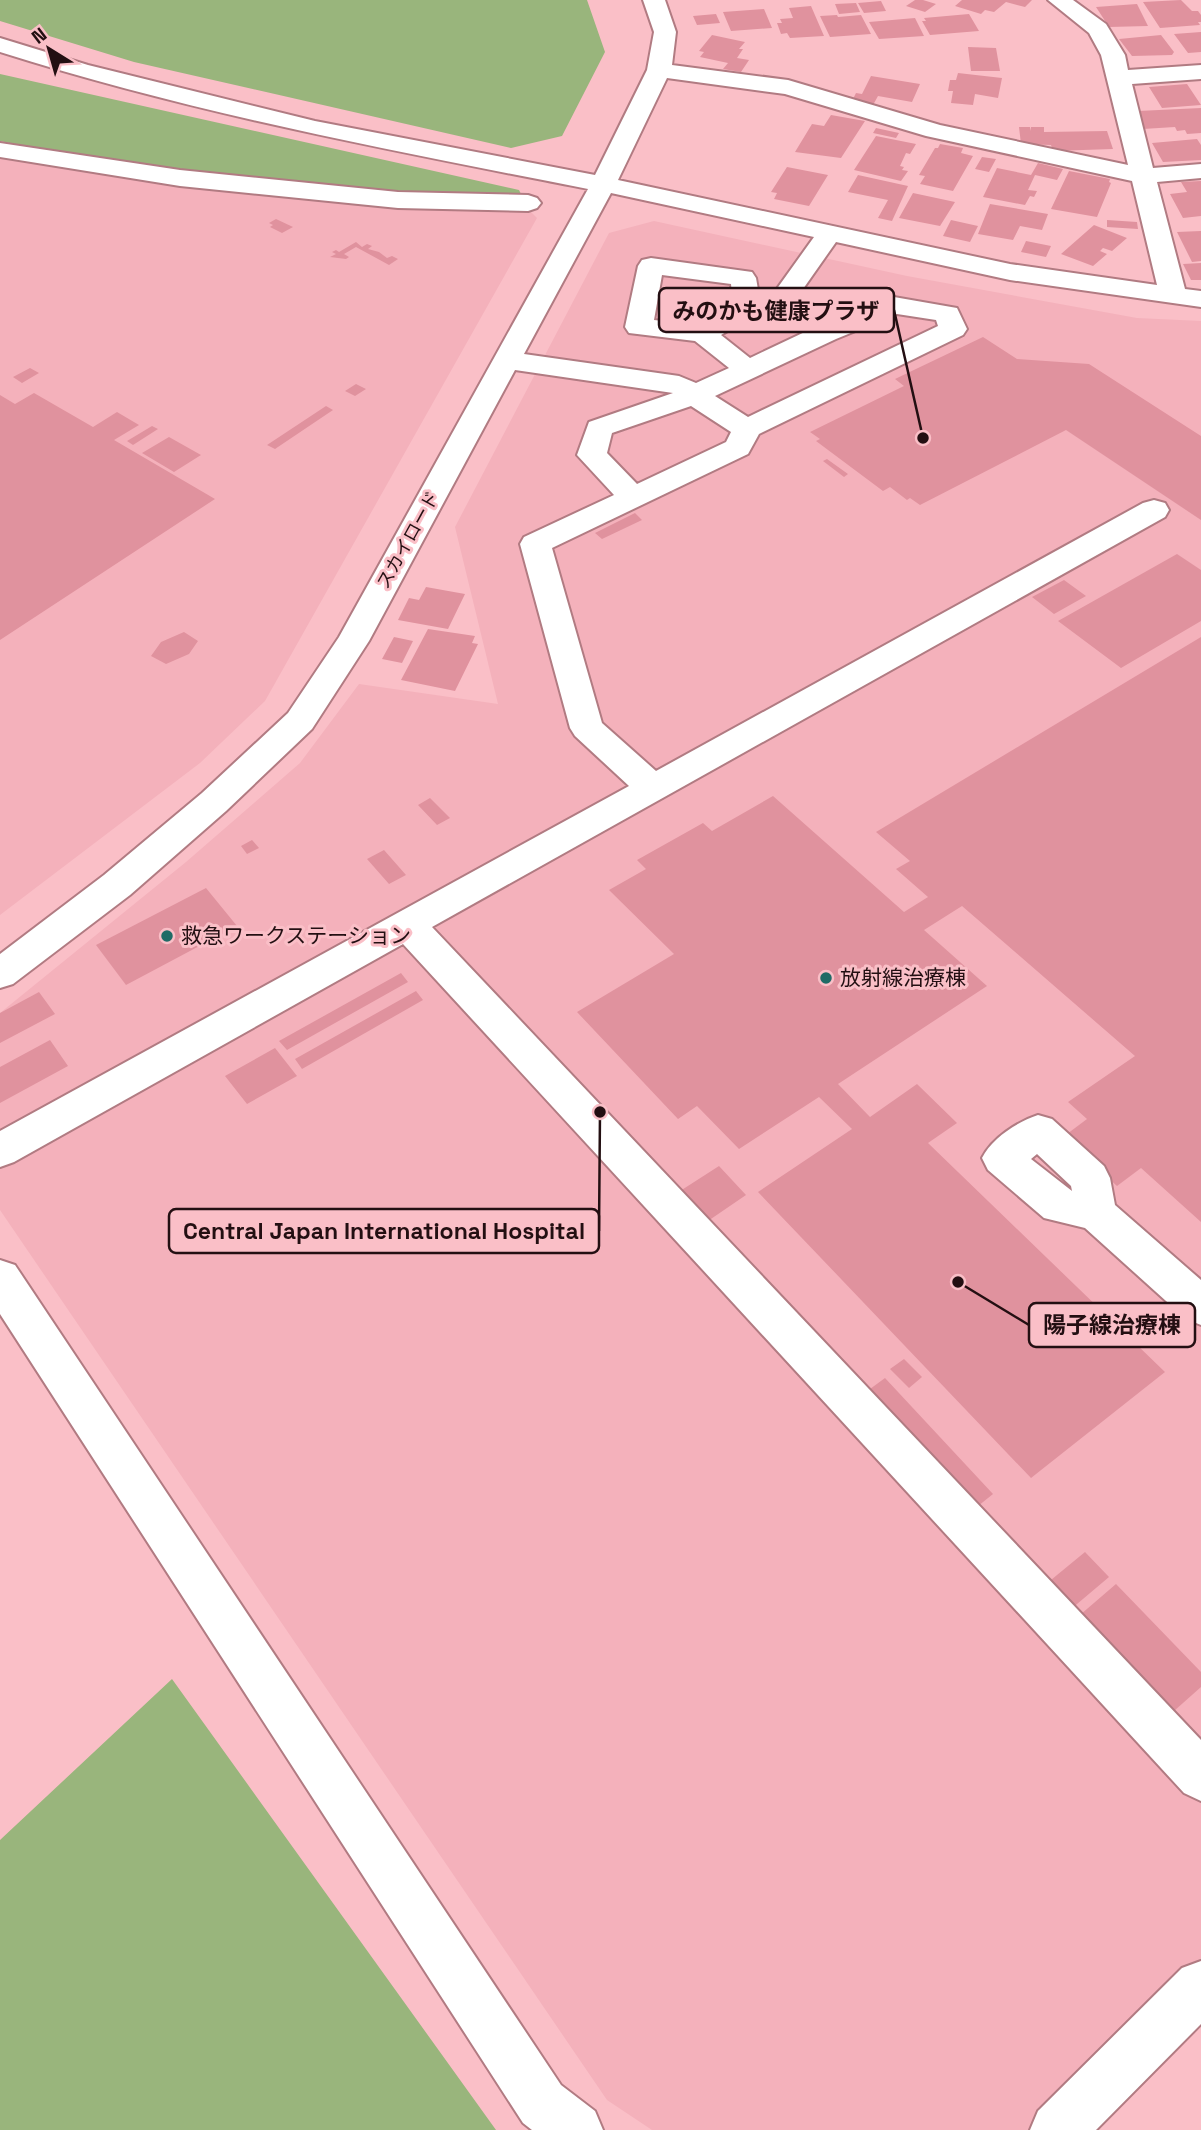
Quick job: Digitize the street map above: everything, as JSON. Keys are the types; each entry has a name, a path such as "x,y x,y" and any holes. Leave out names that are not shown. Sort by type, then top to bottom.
{"street":[{"name":"スカイロード","path":"0,974 117,885 214,802 300,721 353,641 603,184 659,70 665,32 654,0"},
{"path":"1059,0 1098,29 1113,55 1173,296"},
{"path":"0,45 80,70 303,125 603,184 1010,272 1201,299"},
{"path":"659,70 788,87 935,131 1144,176 1201,171"},
{"path":"1117,78 1201,72"},
{"path":"0,150 180,178 398,200 528,204"},
{"path":"826,332 789,289 830,233"},
{"path":"633,498 592,455 599,428 694,395 826,332 894,305 947,314 953,329 747,429 737,448 633,498 535,544 587,728 653,788"},
{"path":"703,334 748,370"},
{"path":"507,360 679,384 747,429"},
{"path":"0,1150 1154,510"},
{"path":"407,925 1201,1776"},
{"path":"1096,1213 1201,1306"},
{"path":"0,1278 542,2104 576,2130"},
{"path":"1057,2130 1201,1987"}],"shaded area":[{"path":"0,141 53,152 529,210 537,218 265,701 200,763 0,915"},
{"path":"654,221 907,276 1137,318 1201,321 1201,1960 1037,2130 652,2130 607,2100 0,1210 0,1013 186,862 300,763 359,684 498,704 455,527 609,233"}],"green space":[{"path":"0,0 587,0 605,52 562,136 511,148 134,62 0,21"},
{"path":"0,74 519,190 529,210 197,175 0,141"},
{"path":"172,1679 496,2130 0,2130 0,1840"}],"building":[{"path":"915,0 936,4 925,12 906,6"},
{"path":"962,0 1032,0 1025,7 1006,2 994,12 985,10 981,14 955,6"},
{"path":"1181,0 1192,11 1198,11 1201,15 1201,22 1198,22 1200,25 1160,28 1143,2"},
{"path":"881,1 886,11 864,13 858,3"},
{"path":"856,3 860,12 839,14 835,4"},
{"path":"1137,4 1148,26 1109,27 1096,7"},
{"path":"811,6 824,36 790,38 787,33 781,34 777,23 782,23 780,19 793,18 789,8"},
{"path":"764,9 772,28 731,31 723,12"},
{"path":"716,14 720,23 697,25 693,16"},
{"path":"969,14 979,31 930,35 922,21 926,21 924,18"},
{"path":"861,15 871,34 830,37 820,16"},
{"path":"915,18 924,36 879,39 869,22"},
{"path":"1201,32 1201,52 1188,53 1174,34"},
{"path":"712,35 745,42 739,49 743,49 737,58 749,60 741,72 723,69 728,63 700,57 704,52 699,51"},
{"path":"1161,35 1174,52 1172,55 1132,56 1119,39"},
{"path":"968,47 996,48 1000,71 971,71"},
{"path":"958,73 1002,78 998,98 975,94 973,105 951,103 953,91 948,91 950,80 956,80"},
{"path":"871,76 920,84 912,102 878,96 873,105 852,101 856,93 862,94"},
{"path":"1187,84 1201,105 1162,108 1149,87"},
{"path":"1201,108 1201,133 1187,134 1185,130 1177,131 1175,127 1143,129 1138,111"},
{"path":"831,115 865,121 841,158 795,152 812,124 824,126"},
{"path":"1019,127 1030,127 1031,131 1031,127 1044,127 1044,132 1107,131 1113,149 1053,151 1051,145 1021,144"},
{"path":"876,128 899,133 896,138 873,133"},
{"path":"876,136 916,144 910,154 906,153 900,166 904,167 902,170 908,171 901,181 854,170"},
{"path":"1197,139 1201,145 1201,160 1163,162 1152,143"},
{"path":"940,144 963,148 961,153 973,156 953,191 920,184 925,176 919,175"},
{"path":"982,157 996,159 989,172 975,169"},
{"path":"1038,163 1063,169 1057,180 1035,175 1028,190 1037,191 1025,205 983,197 997,168 1031,175"},
{"path":"787,167 828,175 809,206 774,199 777,193 771,192"},
{"path":"1069,171 1110,179 1111,183 1097,217 1051,209"},
{"path":"858,175 908,186 892,221 878,218 888,200 848,192"},
{"path":"1201,181 1201,216 1183,218 1170,194 1187,192 1181,182"},
{"path":"913,193 955,202 940,226 899,218"},
{"path":"990,204 1048,214 1042,230 1020,226 1013,240 978,234"},
{"path":"276,219 293,227 282,233 270,227 273,225 269,223"},
{"path":"951,220 978,226 970,242 943,236"},
{"path":"1107,220 1137,222 1138,229 1107,227"},
{"path":"1094,225 1127,238 1112,251 1103,248 1100,251 1107,254 1093,266 1061,254"},
{"path":"1201,231 1201,261 1192,262 1177,232"},
{"path":"1026,241 1051,246 1046,257 1021,252"},
{"path":"356,242 362,247 367,244 372,246 368,249 387,258 392,256 398,259 389,265 356,247 344,254 349,257 346,259 330,257 336,254 332,252 339,252"},
{"path":"1201,263 1201,280 1191,280 1183,264"},
{"path":"983,337 1017,359 1089,364 1201,436 1201,520 1066,430 920,505 910,498 907,500 890,487 883,491 816,441 820,439 810,432 904,386 895,379"},
{"path":"30,368 39,373 22,383 13,377"},
{"path":"356,384 366,389 355,396 345,391"},
{"path":"34,393 93,427 117,412 139,425 114,440 215,499 0,640 0,395 15,404"},
{"path":"326,406 333,410 275,449 267,445"},
{"path":"152,426 158,429 133,445 127,441"},
{"path":"169,437 201,455 174,472 142,453"},
{"path":"827,459 848,474 844,477 823,461"},
{"path":"635,513 642,520 602,539 595,533"},
{"path":"1177,554 1201,570 1201,621 1121,668 1058,621"},
{"path":"1064,580 1086,596 1054,614 1032,597"},
{"path":"426,587 465,594 448,629 398,620 409,598 419,600"},
{"path":"428,629 475,636 472,643 478,644 455,691 401,680"},
{"path":"184,632 198,641 189,654 166,664 151,656 161,642"},
{"path":"394,637 413,641 402,663 382,659"},
{"path":"1201,637 1201,1222 1141,1168 1117,1186 1063,1137 1087,1119 1068,1102 1135,1056 962,906 924,930 987,986 838,1084 870,1117 917,1084 957,1123 928,1143 1165,1372 1031,1478 758,1192 852,1129 819,1097 739,1149 697,1106 678,1119 577,1012 674,954 609,890 646,869 637,860 703,823 712,831 773,796 904,912 928,897 896,869 910,861 876,832"},
{"path":"430,798 450,818 437,825 418,805"},
{"path":"252,840 259,848 247,854 241,846"},
{"path":"384,850 406,875 389,884 367,859"},
{"name":"救急ワークステーション","path":"206,888 237,926 126,985 96,945"},
{"path":"401,973 408,982 287,1050 279,1041"},
{"path":"416,991 423,1000 302,1069 295,1059"},
{"path":"39,992 55,1014 0,1043 0,1013"},
{"path":"50,1040 68,1066 0,1103 0,1067"},
{"path":"275,1048 297,1076 247,1104 225,1076"},
{"path":"719,1166 746,1195 705,1223 677,1193"},
{"path":"904,1359 922,1377 909,1388 890,1369"},
{"path":"885,1378 993,1494 978,1506 870,1389"},
{"path":"1085,1552 1109,1577 1064,1615 1040,1589"},
{"path":"1116,1584 1201,1672 1201,1687 1165,1719 1073,1621"}],"place":[{"name":"みのかも健康プラザ","path":"923,438"},
{"name":"救急ワークステーション","path":"167,936"},
{"name":"放射線治療棟","path":"826,978"},
{"name":"Central Japan International Hospital","path":"600,1112"},
{"name":"陽子線治療棟","path":"958,1282"}]}
